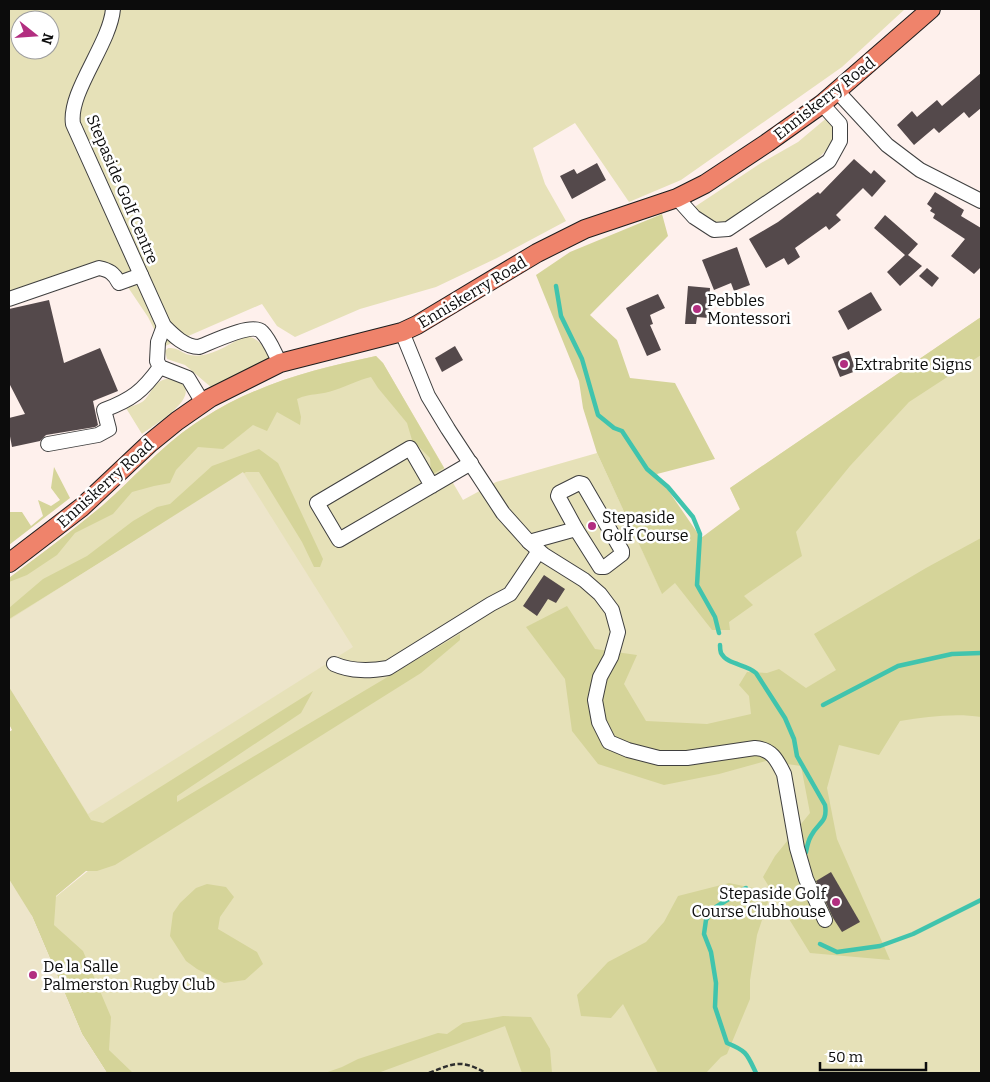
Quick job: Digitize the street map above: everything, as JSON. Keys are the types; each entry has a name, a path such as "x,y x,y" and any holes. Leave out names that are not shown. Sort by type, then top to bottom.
{"main road":[{"name":"Enniskerry Road","path":"9,563 82,507 164,432 210,398 280,363 402,332 417,325 537,253 584,228 677,198 705,184 768,143 822,104 931,9"}],"street":[{"name":"Stepaside Golf Centre","path":"113,9 109,26 76,100 72,117 76,130 164,326"},
{"path":"838,91 887,145 920,170 981,201"},
{"path":"677,198 694,217 714,230 728,229 829,162 840,141 840,124 822,104"},
{"path":"9,299 99,268 108,270 116,276 119,283 141,275"},
{"path":"203,403 188,378 160,366 157,361 158,342 164,326 176,338 193,347 199,347 249,329 258,329 264,334 280,363"},
{"path":"402,332 428,396 503,513 534,547 584,580 600,594 612,610 618,632 611,657 600,677 595,700 599,722 609,742 628,750 659,758 687,758 755,748 763,748 770,752 784,774 797,848 806,879 825,920"},
{"path":"48,444 98,435 109,429 104,410 125,402 152,378 160,366"},
{"path":"432,486 410,448 317,502 339,540 432,486 471,463"},
{"path":"579,483 583,484 621,548 622,554 605,567 600,567 576,529 558,496 559,493 579,483"},
{"path":"334,664 345,669 372,671 388,668 510,594 534,547 576,529"}],"path":[{"path":"429,1073 455,1063 475,1067 486,1073"}],"shaded area":[{"path":"9,9 905,9 842,67 681,180 629,202 575,123 533,148 545,184 566,221 497,258 436,287 360,309 295,337 277,326 262,304 163,347 148,317 113,265 98,263 9,292"},
{"path":"829,116 836,129 830,146 814,163 723,225 712,224 693,208 761,163 798,142"},
{"path":"662,214 668,236 590,315 617,340 630,378 675,383 715,459 657,474 701,538 740,509 730,488 981,317 981,355 909,402 850,466 796,532 802,556 744,596 753,605 729,622 730,630 712,630 675,583 662,594 597,453 583,408 579,381 536,275 570,252"},
{"name":"Stepaside Golf Course","path":"981,317 981,1073 107,1073 32,916 94,866 9,724 9,578 102,506 175,438 202,419 243,396 286,379 330,366 376,356 383,363 463,500 496,482 597,453 662,593 747,524 730,488"},
{"path":"245,336 258,341 270,360 212,388 185,365 167,359 165,351 168,348 172,348 190,355 204,355 219,350"},
{"path":"376,356 383,363 444,468 431,475 430,458 412,440 407,423 371,377 330,392 297,399 301,417 300,425 277,412 267,431 253,425 223,449 198,447 176,470 170,483 132,492 113,514 75,533 57,555 27,575 9,582 9,578 102,506 175,438 202,419 243,396 286,379 330,366"},
{"path":"166,379 176,380 184,386 186,392 184,399 171,413 142,434 126,408 142,402 157,383"},
{"path":"259,449 278,463 323,559 320,567 314,567 302,542 259,472 246,472 9,619 9,608 43,579 87,556 133,521 157,507 170,504 212,466"},
{"path":"54,467 70,498 9,545 9,512 22,512 31,526 43,516 38,500 51,506 60,500 51,488"},
{"path":"243,472 353,647 88,814 9,687 9,620"},
{"path":"981,538 981,717 951,715 900,721 879,755 839,745 827,788 837,839 890,960 810,953 763,877 775,856 810,813 801,766 766,761 719,774 664,785 598,764 572,731 565,679 526,627 567,606 595,649 637,655 624,684 646,721 707,724 751,714 749,696 739,685 747,672 767,673 779,669 806,688 836,670 814,634"},
{"path":"460,634 460,640 421,673 115,865 97,871 86,871 56,896 54,925 83,951 111,1017 109,1050 133,1073 107,1073 82,1034 32,916 9,902 9,732 12,730 9,724 9,686 91,820 103,823 313,691 301,713 177,796 177,802"},
{"name":"De la Salle Palmerston Rugby Club","path":"9,879 32,916 82,1034 107,1073 9,1073"},
{"path":"729,883 758,889 768,902 757,935 750,980 750,999 727,1054 721,1057 706,1073 658,1073 623,1004 611,1018 581,1016 577,995 608,962 646,942 664,922 678,896"},
{"path":"207,884 226,887 234,897 220,917 218,929 257,952 263,964 245,980 224,983 197,969 186,961 170,936 173,913 180,903 196,888"},
{"path":"503,1016 531,1017 550,1049 552,1073 522,1073 505,1026 378,1073 325,1073 358,1059 438,1033 447,1034 463,1023"}],"building":[{"path":"981,73 981,108 969,118 964,112 939,133 934,128 914,145 897,125 912,111 917,117 937,100 942,106"},
{"path":"854,159 871,174 874,170 886,181 872,197 863,188 836,215 841,220 829,230 826,226 795,248 800,257 788,265 784,258 766,268 749,239 778,222 818,192 820,194"},
{"path":"597,163 606,180 572,199 560,176 574,169 577,174"},
{"path":"935,192 964,210 961,216 981,228 981,267 974,274 951,256 965,239 933,218 935,214 930,211 932,208 927,204"},
{"path":"885,215 918,244 908,255 922,266 900,286 887,272 905,255 874,228"},
{"path":"737,247 750,285 734,291 731,283 714,290 702,260"},
{"path":"927,268 939,278 932,287 919,276"},
{"name":"Pebbles Montessori","path":"688,286 710,288 708,318 697,317 696,324 685,324"},
{"path":"871,292 882,310 848,330 838,311"},
{"path":"658,294 665,308 650,315 653,324 650,325 661,350 647,356 626,308"},
{"path":"49,300 64,363 100,348 118,391 93,401 98,425 95,427 46,435 40,441 12,447 9,418 25,414 9,383 9,309"},
{"path":"455,346 463,360 442,372 435,358"},
{"name":"Extrabrite Signs","path":"849,351 856,371 840,377 832,357"},
{"path":"544,575 565,589 556,603 548,599 537,616 523,606"},
{"name":"Stepaside Golf Course Clubhouse","path":"831,872 860,922 842,932 833,918 816,881"}],"waterway":[{"path":"556,286 561,316 582,359 598,415 614,428 622,431 647,469 668,487 693,517 700,534 697,585 715,617 719,633"},
{"path":"720,645 721,653 724,657 756,673 785,718 794,739 797,756 825,805 824,819 810,838 806,852"},
{"path":"823,705 898,666 952,654 981,653"},
{"path":"746,888 716,907 706,920 704,934 711,952 716,983 715,1007 727,1043 739,1048 746,1054 756,1073"},
{"path":"820,944 837,952 880,946 913,934 981,900"}],"place":[{"name":"Pebbles Montessori","path":"697,309"},
{"name":"Extrabrite Signs","path":"844,364"},
{"name":"Stepaside Golf Course","path":"592,526"},
{"name":"Stepaside Golf Course Clubhouse","path":"836,902"},
{"name":"De la Salle Palmerston Rugby Club","path":"33,975"}]}
